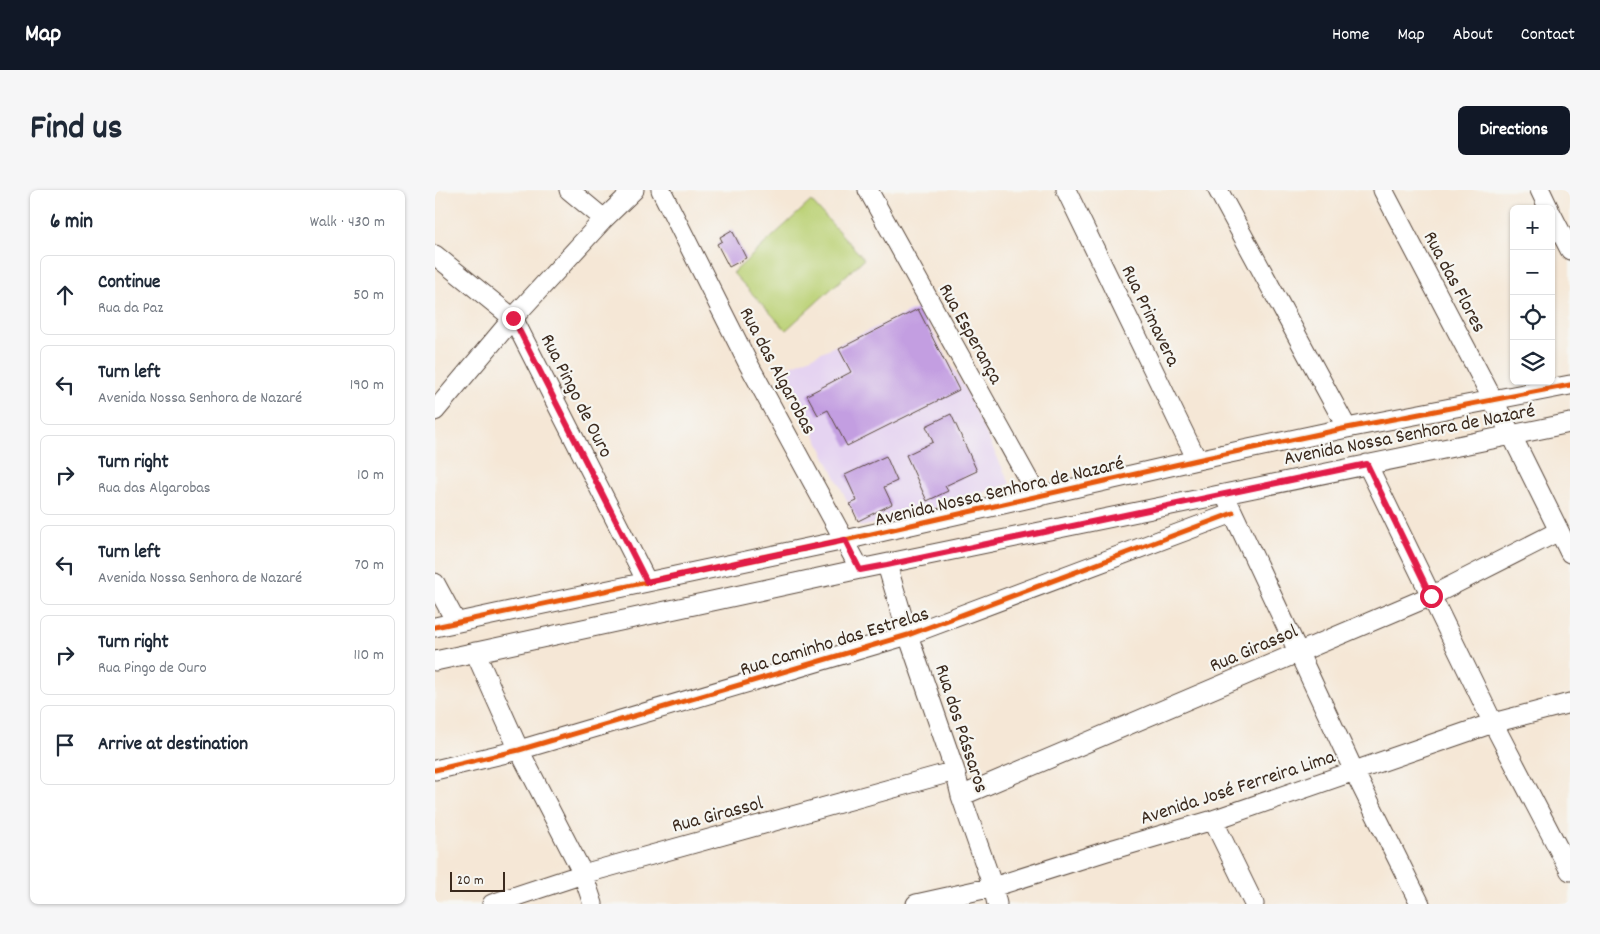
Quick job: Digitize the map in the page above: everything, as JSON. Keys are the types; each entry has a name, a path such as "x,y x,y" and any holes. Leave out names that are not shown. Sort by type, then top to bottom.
{"street":[{"path":"569,190 604,219"},
{"path":"435,411 513,318 604,219 634,190"},
{"name":"Rua das Algarobas","path":"661,190 749,365 860,570"},
{"name":"Rua Esperança","path":"868,190 1038,497"},
{"name":"Rua Primavera","path":"1066,190 1197,460"},
{"path":"1218,190 1347,428"},
{"name":"Rua das Flores","path":"1383,190 1512,436 1570,553"},
{"path":"1540,190 1547,205"},
{"path":"1555,221 1570,250"},
{"name":"Rua Pingo de Ouro","path":"435,255 513,318 647,582"},
{"name":"Avenida Nossa Senhora de Nazaré","path":"435,627 845,540 1347,428 1570,385"},
{"name":"Avenida Nossa Senhora de Nazaré","path":"435,661 860,570 1570,423"},
{"path":"1367,464 1493,723 1570,871"},
{"path":"1224,494 1354,771 1420,904"},
{"name":"Rua Caminho das Estrelas","path":"435,770 519,750 908,635 1233,513"},
{"name":"Rua Girassol","path":"961,796 1431,596 1559,531"},
{"name":"Rua dos Pássaros","path":"887,565 908,635 995,895"},
{"path":"435,584 456,622"},
{"path":"475,652 519,750 583,874 593,904"},
{"name":"Avenida José Ferreira Lima","path":"916,904 995,895 1107,851 1213,820 1493,723 1570,704"},
{"name":"Rua Girassol","path":"493,904 583,874 955,771"},
{"path":"1213,820 1254,904"}],"shaded area":[{"path":"919,307 966,391 1010,484 922,512 860,527 783,370"}],"green space":[{"path":"811,201 864,259 786,330 733,273"}],"building":[{"path":"732,230 746,258 729,267 717,244 722,241 720,237"},
{"path":"918,309 959,390 847,446 828,410 818,415 807,395 851,372 839,349"},
{"path":"951,414 977,471 945,486 948,491 927,501 906,455 933,442 926,426"},
{"path":"886,456 897,481 884,487 892,504 858,521 850,504 857,501 845,475"}],"cycle path":[{"path":"435,627 845,540 1347,428 1570,385"},
{"path":"435,770 519,750 908,635 1233,513"}],"route":[{"path":"513,318 647,582 845,540 860,570 1367,464 1431,596"}]}
